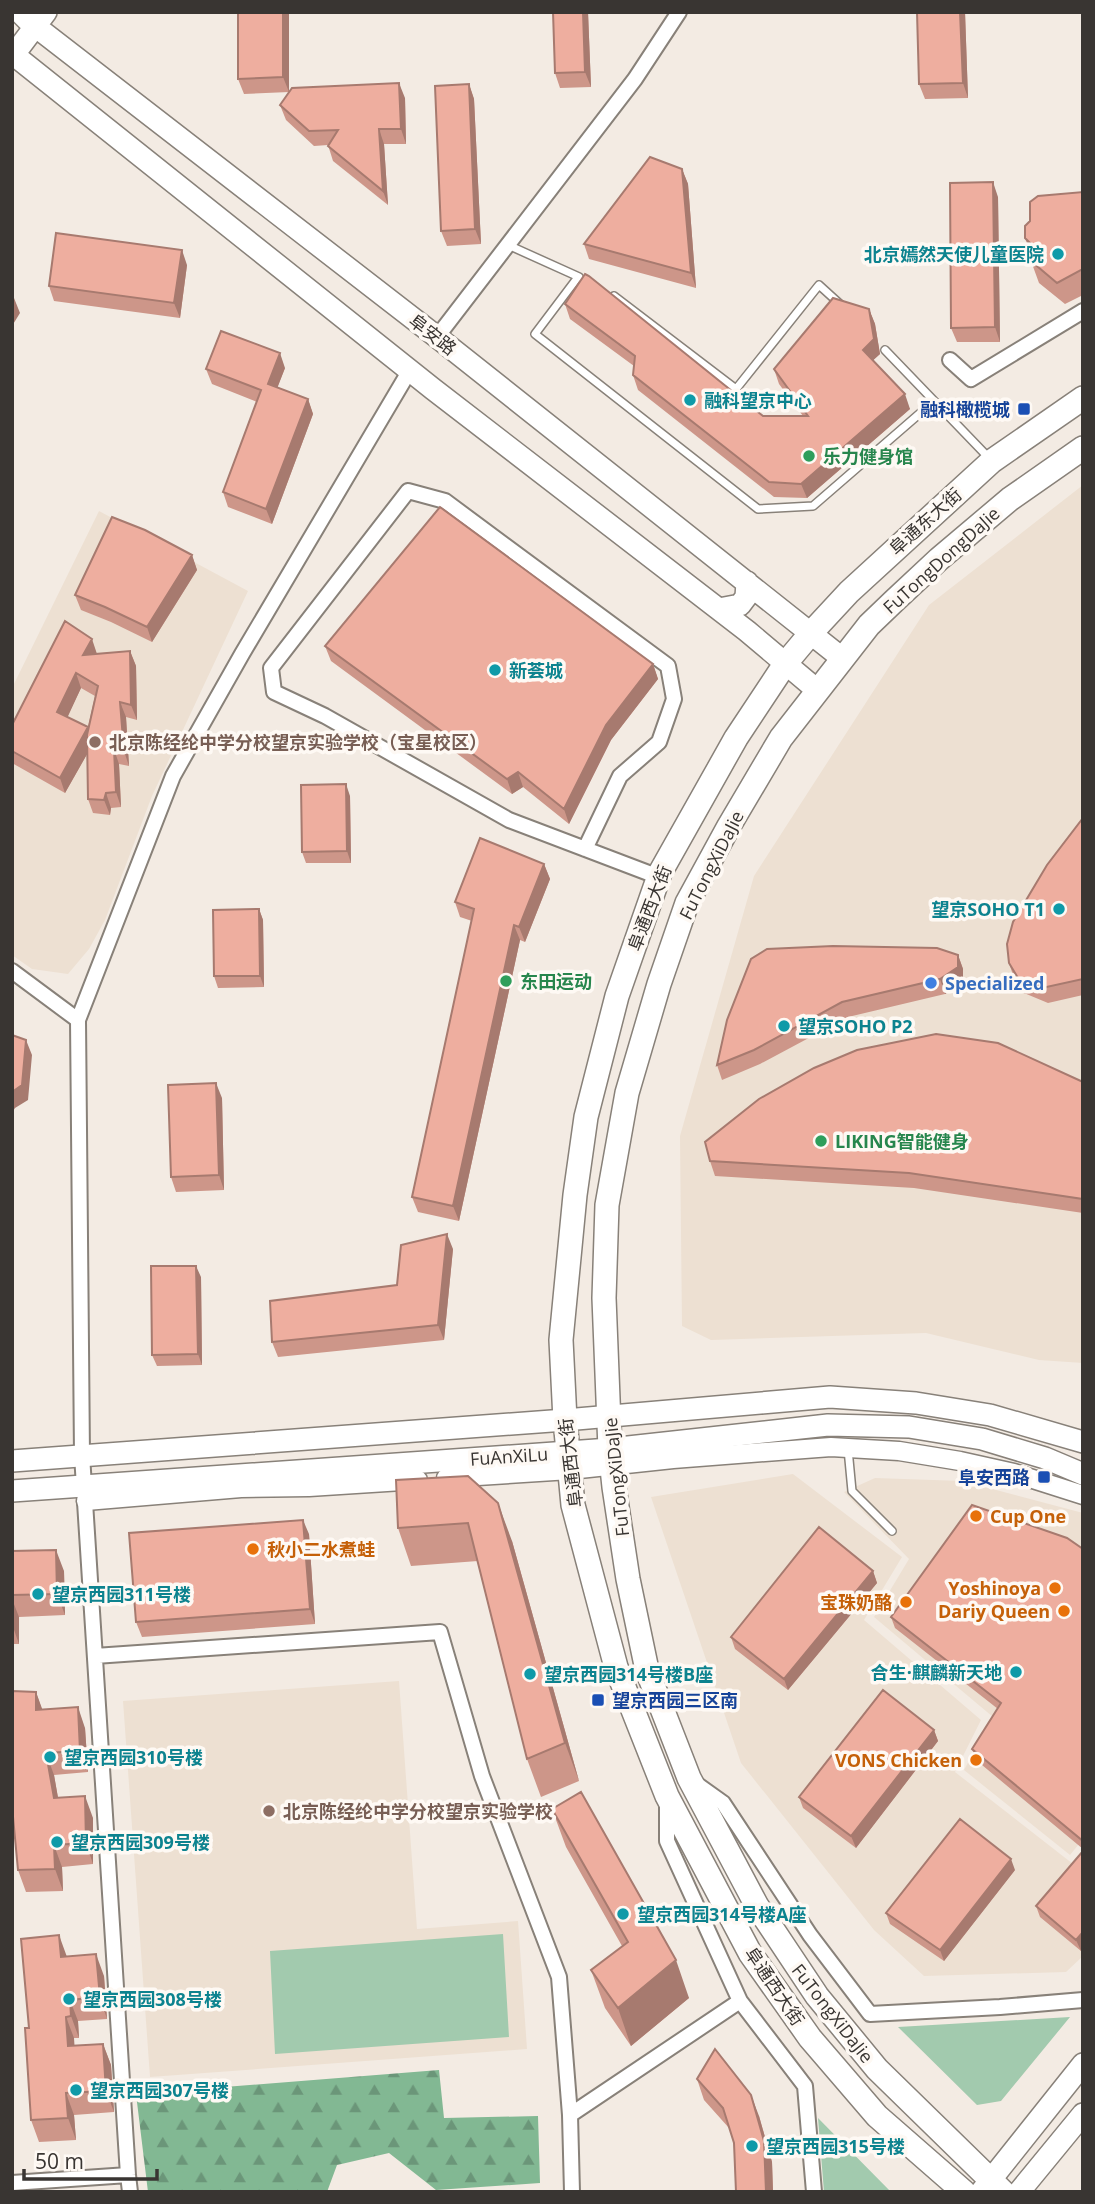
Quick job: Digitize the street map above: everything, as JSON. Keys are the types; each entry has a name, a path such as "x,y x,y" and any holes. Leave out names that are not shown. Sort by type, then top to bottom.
{"main road":[{"path":"34,17 13,55 410,370 719,609 817,690"},
{"name":"阜安路","path":"34,17 843,659"},
{"name":"阜通东大街","path":"785,664 849,592 992,461 1083,397"},
{"name":"FuTongDongDaJie","path":"817,690 869,625 939,559 1010,499 1083,447"},
{"path":"719,609 740,605 746,597 747,582"},
{"name":"阜通西大街","path":"785,664 736,738 659,877 617,996 586,1117 575,1195 561,1340 573,1505 617,1667 667,1796 750,1953 810,2038 877,2116 964,2192"},
{"name":"FuTongXiDaJie","path":"817,690 781,738 687,903 659,984 631,1081 607,1205 604,1298 611,1457 628,1579 647,1670 689,1778 757,1906 817,1996 877,2070 991,2188"},
{"name":"FuAnXiLu","path":"12,1461 565,1420 830,1397 916,1403 990,1415 1083,1442"},
{"name":"FuAnXiLu","path":"12,1491 85,1493 569,1461 828,1425 909,1427 982,1439 1045,1458 1083,1474"},
{"path":"991,2188 1083,2064"},
{"path":"1019,2192 1083,2114"}],"street":[{"path":"437,337 635,79 679,12"},
{"path":"950,360 971,379 1083,311"},
{"path":"131,2192 82,1455 78,1020 173,776 410,370"},
{"path":"585,849 620,776 659,742 674,699 668,666 445,501 408,491 271,668 274,692 325,716 509,820 585,849 659,877"},
{"path":"12,971 78,1020"},
{"path":"611,1457 687,1458 831,1447 899,1451 1014,1473 1083,1495"},
{"path":"95,1656 440,1632 482,1776 559,1977 570,2115 572,2192"},
{"path":"689,1778 723,1803 810,1935 870,2014 1083,2000"},
{"path":"667,1796 667,1841 740,2001 805,2086 814,2192"},
{"path":"570,2115 740,2001"},
{"path":"12,2183 128,2175"}],"lane":[{"path":"508,245 590,282"},
{"path":"578,277 535,334 758,509 813,506 933,402"},
{"path":"603,288 736,389 819,285 846,310"},
{"path":"885,350 992,461"},
{"path":"848,1448 852,1491 892,1531"}],"shaded area":[{"path":"1083,485 1083,1363 1039,1360 926,1333 711,1340 682,1326 680,1136 754,876 929,605"},
{"name":"北京陈经纶中学分校望京实验学校（宝星校区）","path":"99,511 248,591 152,796 105,920 89,949 68,974 32,969 12,955 12,688"},
{"path":"793,1474 902,1557 864,1620 981,1720 955,1772 1073,1864 1083,1852 1083,1956 1066,1972 924,1976 874,1930 741,1763 651,1497"},
{"name":"合生·麒麟新天地","path":"875,1478 962,1481 1083,1513 1083,1839 1070,1855 964,1770 993,1717 874,1617 909,1559 844,1492"},
{"name":"北京陈经纶中学分校望京实验学校","path":"399,1681 417,1929 518,1921 527,2049 150,2077 123,1701"}],"green space":[{"path":"503,1934 509,2037 275,2054 270,1951"},
{"path":"1070,2017 1001,2101 977,2105 898,2027"},
{"path":"439,2070 444,2118 538,2116 540,2183 436,2190 389,2153 337,2165 327,2192 148,2192 136,2094"},
{"path":"818,2118 891,2192 824,2192"}],"building":[{"path":"238,12 283,12 283,77 238,79"},
{"path":"553,12 583,12 585,72 555,73"},
{"path":"917,12 960,12 963,83 919,84"},
{"path":"399,83 401,129 379,129 383,191 328,146 338,130 309,131 280,105 292,88"},
{"path":"469,84 475,229 441,231 435,86"},
{"path":"650,157 682,169 691,273 584,244"},
{"path":"993,182 995,327 951,328 950,183"},
{"name":"北京嫣然天使儿童医院","path":"1083,192 1083,269 1057,283 1031,261 1031,244 1025,238 1025,226 1030,221 1030,202 1038,196"},
{"path":"56,233 182,250 174,303 49,286"},
{"path":"585,274 763,416 808,416 774,369 833,298 869,309 874,339 863,350 905,394 801,484 769,482 633,375 635,356 565,304"},
{"path":"221,331 280,353 268,384 308,399 266,509 223,492 261,390 206,369"},
{"name":"新荟城","path":"440,507 653,664 606,725 564,809 518,772 507,779 325,646"},
{"path":"112,517 145,530 192,555 147,627 75,595"},
{"path":"65,621 92,639 83,655 130,651 131,705 120,702 124,751 114,749 116,792 106,793 104,800 88,799 87,735 98,686 76,673 57,712 88,727 60,778 12,751 12,725"},
{"path":"346,784 347,851 302,852 301,785"},
{"name":"望京SOHO T1","path":"1083,818 1083,979 1042,988 1018,978 1009,963 1007,944 1013,922 1047,865"},
{"path":"480,838 544,864 519,927 514,925 453,1206 412,1197 474,909 455,902"},
{"path":"259,909 260,976 214,976 213,910"},
{"name":"望京SOHO P2","path":"833,946 937,948 958,955 958,967 940,979 842,1002 754,1050 717,1065 727,1020 751,959 767,949"},
{"path":"936,1034 998,1043 1083,1082 1083,1199 909,1173 710,1161 705,1142 759,1099 814,1068 857,1050"},
{"path":"12,1035 26,1040 22,1085 12,1092"},
{"path":"216,1083 219,1175 171,1177 168,1085"},
{"path":"447,1234 438,1325 272,1342 270,1301 397,1285 401,1245"},
{"path":"151,1266 196,1266 198,1354 152,1355"},
{"name":"望京西园314号楼B座","path":"468,1476 498,1503 565,1743 527,1759 468,1523 398,1528 396,1480"},
{"name":"合生·麒麟新天地","path":"972,1505 1067,1538 1083,1549 1083,1841 972,1749 1001,1703 891,1617"},
{"path":"303,1520 310,1609 136,1622 129,1533"},
{"path":"819,1527 873,1571 784,1679 731,1637"},
{"path":"56,1550 57,1594 12,1595 12,1551"},
{"path":"883,1690 934,1730 851,1836 799,1797"},
{"path":"12,1691 36,1692 36,1710 78,1707 80,1751 46,1753 54,1798 85,1796 86,1843 54,1845 55,1869 18,1870 12,1806"},
{"path":"581,1792 676,1960 618,2008 591,1970 628,1942 552,1809"},
{"path":"960,1819 1011,1859 940,1950 886,1913"},
{"path":"1083,1851 1083,1932 1076,1940 1036,1906"},
{"path":"59,1935 61,1957 96,1954 100,1997 70,2000 71,2016 66,2017 68,2046 103,2044 106,2091 66,2093 68,2118 31,2120 25,2028 29,2028 21,1939"},
{"name":"望京西园315号楼","path":"715,2049 751,2095 764,2141 766,2192 736,2192 734,2143 723,2108 697,2079"}],"place":[{"name":"北京嫣然天使儿童医院","path":"1058,254"},
{"name":"融科望京中心","path":"690,400"},
{"name":"融科橄榄城","path":"1024,409"},
{"name":"乐力健身馆","path":"809,456"},
{"name":"新荟城","path":"495,670"},
{"name":"北京陈经纶中学分校望京实验学校（宝星校区）","path":"95,742"},
{"name":"望京SOHO T1","path":"1059,909"},
{"name":"东田运动","path":"506,981"},
{"name":"Specialized","path":"931,983"},
{"name":"望京SOHO P2","path":"784,1026"},
{"name":"LIKING智能健身","path":"821,1141"},
{"name":"阜安西路","path":"1044,1477"},
{"name":"Cup One","path":"976,1516"},
{"name":"秋小二水煮蛙","path":"253,1549"},
{"name":"Yoshinoya","path":"1055,1588"},
{"name":"望京西园311号楼","path":"38,1594"},
{"name":"宝珠奶酪","path":"906,1602"},
{"name":"Dariy Queen","path":"1064,1611"},
{"name":"合生·麒麟新天地","path":"1016,1672"},
{"name":"望京西园314号楼B座","path":"530,1674"},
{"name":"望京西园三区南","path":"598,1700"},
{"name":"望京西园310号楼","path":"50,1757"},
{"name":"VONS Chicken","path":"976,1760"},
{"name":"北京陈经纶中学分校望京实验学校","path":"269,1811"},
{"name":"望京西园309号楼","path":"57,1842"},
{"name":"望京西园314号楼A座","path":"623,1914"},
{"name":"望京西园308号楼","path":"69,1999"},
{"name":"望京西园307号楼","path":"76,2090"},
{"name":"望京西园315号楼","path":"752,2146"}]}
